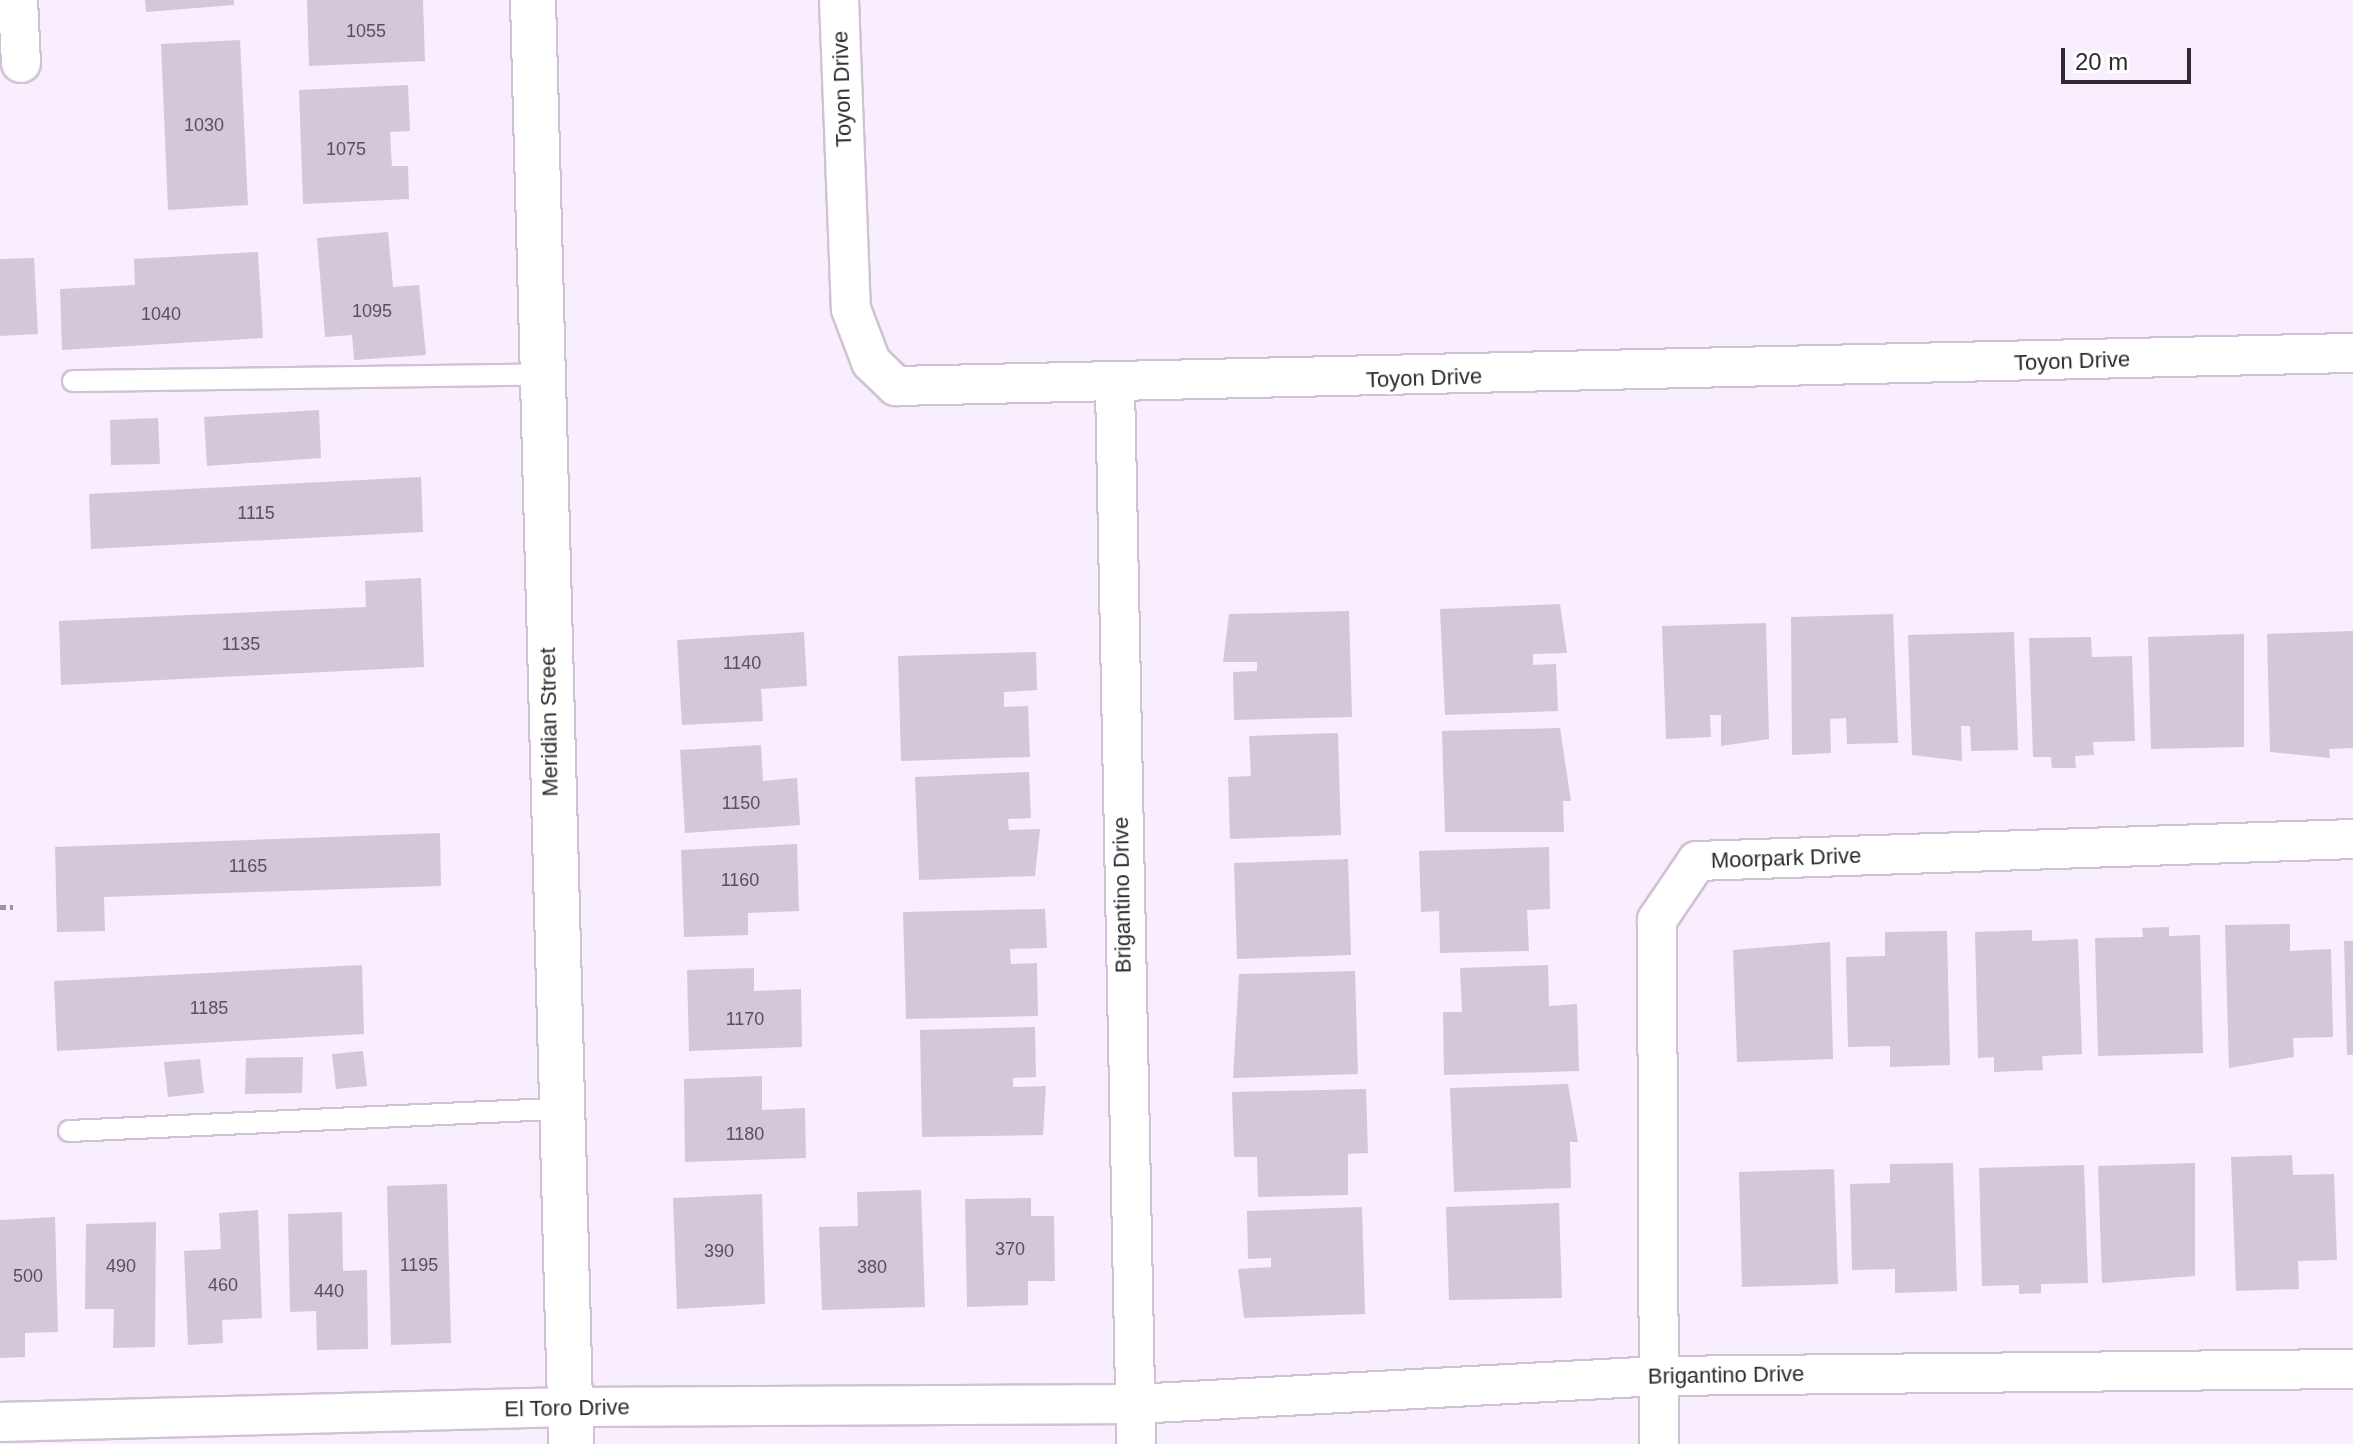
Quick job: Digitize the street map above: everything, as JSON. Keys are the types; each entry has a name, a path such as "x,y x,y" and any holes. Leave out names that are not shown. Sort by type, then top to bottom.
{"street":[{"path":"18,0 21,63"},
{"name":"Meridian Street","path":"533,0 571,1425"},
{"name":"Toyon Drive","path":"839,0 851,309 871,362 896,386 1115,386 2353,353"},
{"name":"Brigantino Drive","path":"1115,386 1136,1444"},
{"name":"Moorpark Drive","path":"1658,1376 1657,920 1697,861 2353,839"},
{"name":"Brigantino Drive","path":"1135,1404 1658,1376 2336,1369"},
{"path":"1658,1376 1659,1444"},
{"name":"El Toro Drive","path":"0,1422 571,1425 1135,1404"}],"lane":[{"path":"73,381 545,374"},
{"path":"69,1131 562,1109"}],"path":[{"path":"0,907 13,907"}],"building":[{"path":"145,0 234,0 234,5 146,12"},
{"path":"307,0 423,0 425,61 309,66"},
{"path":"240,40 248,205 168,210 161,44"},
{"path":"408,85 410,131 390,132 392,166 408,166 409,199 303,204 299,90"},
{"path":"388,232 393,287 419,285 426,355 354,360 352,335 325,337 317,238"},
{"path":"258,252 263,338 62,350 60,289 135,285 134,259"},
{"path":"34,258 38,334 0,336 0,259"},
{"path":"319,410 321,458 207,466 204,417"},
{"path":"158,418 160,464 111,465 110,420"},
{"path":"421,477 423,532 91,549 89,494"},
{"path":"421,578 424,667 61,685 59,621 366,607 365,581"},
{"path":"1560,604 1567,653 1533,654 1533,665 1556,664 1558,711 1445,715 1440,609"},
{"path":"1349,611 1352,717 1234,720 1233,672 1257,671 1257,662 1223,662 1229,614"},
{"path":"1893,614 1898,743 1847,744 1846,718 1830,719 1831,753 1792,755 1791,617"},
{"path":"1766,623 1769,739 1721,746 1721,715 1710,715 1711,737 1666,739 1662,626"},
{"path":"2353,631 2353,748 2329,749 2330,758 2270,752 2267,634"},
{"path":"804,632 807,686 761,689 763,721 682,725 677,640"},
{"path":"2014,632 2018,750 1971,751 1970,726 1961,726 1962,761 1912,755 1908,635"},
{"path":"2244,634 2244,747 2151,749 2148,637"},
{"path":"2091,637 2092,657 2132,656 2135,741 2093,742 2094,755 2075,756 2076,768 2052,768 2051,757 2033,757 2029,638"},
{"path":"1036,652 1037,690 1004,692 1004,707 1028,706 1030,757 901,761 898,656"},
{"path":"1560,728 1571,801 1563,801 1564,832 1445,832 1442,731"},
{"path":"1338,733 1341,835 1230,839 1228,777 1251,776 1249,736"},
{"path":"761,745 763,781 797,778 800,825 685,833 680,750"},
{"path":"1029,772 1031,818 1008,819 1009,830 1040,829 1035,876 919,880 915,777"},
{"path":"440,833 441,886 104,897 105,931 57,932 55,847"},
{"path":"797,844 799,911 748,913 748,935 684,937 681,850"},
{"path":"1549,847 1550,909 1527,910 1529,951 1440,953 1439,911 1421,912 1419,851"},
{"path":"1348,859 1351,955 1237,959 1234,863"},
{"path":"1045,909 1047,948 1010,949 1011,964 1037,963 1038,1016 906,1019 903,912"},
{"path":"2290,924 2290,951 2331,949 2333,1037 2293,1038 2294,1057 2229,1068 2225,925"},
{"path":"2169,927 2169,936 2200,935 2203,1053 2098,1056 2095,938 2143,937 2142,928"},
{"path":"2032,930 2032,941 2078,939 2082,1054 2042,1056 2043,1070 1994,1072 1994,1057 1978,1058 1975,932"},
{"path":"1947,931 1950,1065 1890,1067 1890,1046 1848,1047 1846,957 1885,956 1885,932"},
{"path":"2344,941 2353,941 2353,1055 2347,1055"},
{"path":"1830,942 1833,1059 1737,1062 1733,950"},
{"path":"362,965 364,1034 57,1051 54,981"},
{"path":"1548,965 1549,1006 1577,1004 1579,1071 1444,1075 1443,1012 1462,1012 1460,968"},
{"path":"754,968 754,991 801,989 802,1047 689,1051 687,970"},
{"path":"1355,971 1358,1074 1233,1078 1239,974"},
{"path":"1035,1027 1036,1077 1013,1078 1013,1087 1046,1086 1043,1135 922,1137 920,1030"},
{"path":"363,1051 367,1086 336,1089 332,1054"},
{"path":"303,1057 302,1093 245,1094 246,1058"},
{"path":"200,1059 204,1093 168,1097 164,1062"},
{"path":"762,1076 762,1110 805,1108 806,1158 685,1162 684,1079"},
{"path":"1568,1084 1578,1142 1570,1142 1571,1188 1454,1192 1450,1088"},
{"path":"1366,1089 1368,1153 1348,1154 1348,1195 1258,1197 1257,1157 1234,1157 1232,1092"},
{"path":"2292,1155 2293,1175 2334,1174 2337,1260 2298,1261 2299,1289 2236,1291 2231,1157"},
{"path":"1953,1163 1957,1291 1895,1293 1895,1269 1852,1270 1850,1184 1890,1183 1890,1164"},
{"path":"2195,1163 2195,1276 2102,1283 2098,1166"},
{"path":"2084,1165 2088,1283 2041,1284 2041,1293 2019,1294 2019,1285 1982,1286 1979,1168"},
{"path":"1834,1169 1838,1284 1742,1287 1739,1172"},
{"path":"447,1184 451,1343 391,1345 387,1186"},
{"path":"921,1190 925,1307 822,1310 819,1227 858,1226 857,1192"},
{"path":"762,1194 765,1304 677,1309 673,1198"},
{"path":"1031,1198 1031,1216 1054,1216 1055,1281 1028,1281 1028,1305 967,1307 965,1199"},
{"path":"1559,1203 1562,1298 1449,1300 1446,1207"},
{"path":"1362,1207 1365,1314 1244,1318 1238,1269 1271,1267 1271,1258 1248,1259 1247,1211"},
{"path":"258,1210 262,1318 222,1320 223,1343 188,1345 184,1251 221,1249 219,1213"},
{"path":"342,1212 343,1271 367,1270 368,1349 317,1350 316,1311 290,1312 288,1214"},
{"path":"55,1217 58,1332 25,1333 25,1357 0,1358 0,1220"},
{"path":"156,1222 155,1347 113,1348 114,1309 85,1309 86,1224"}]}
